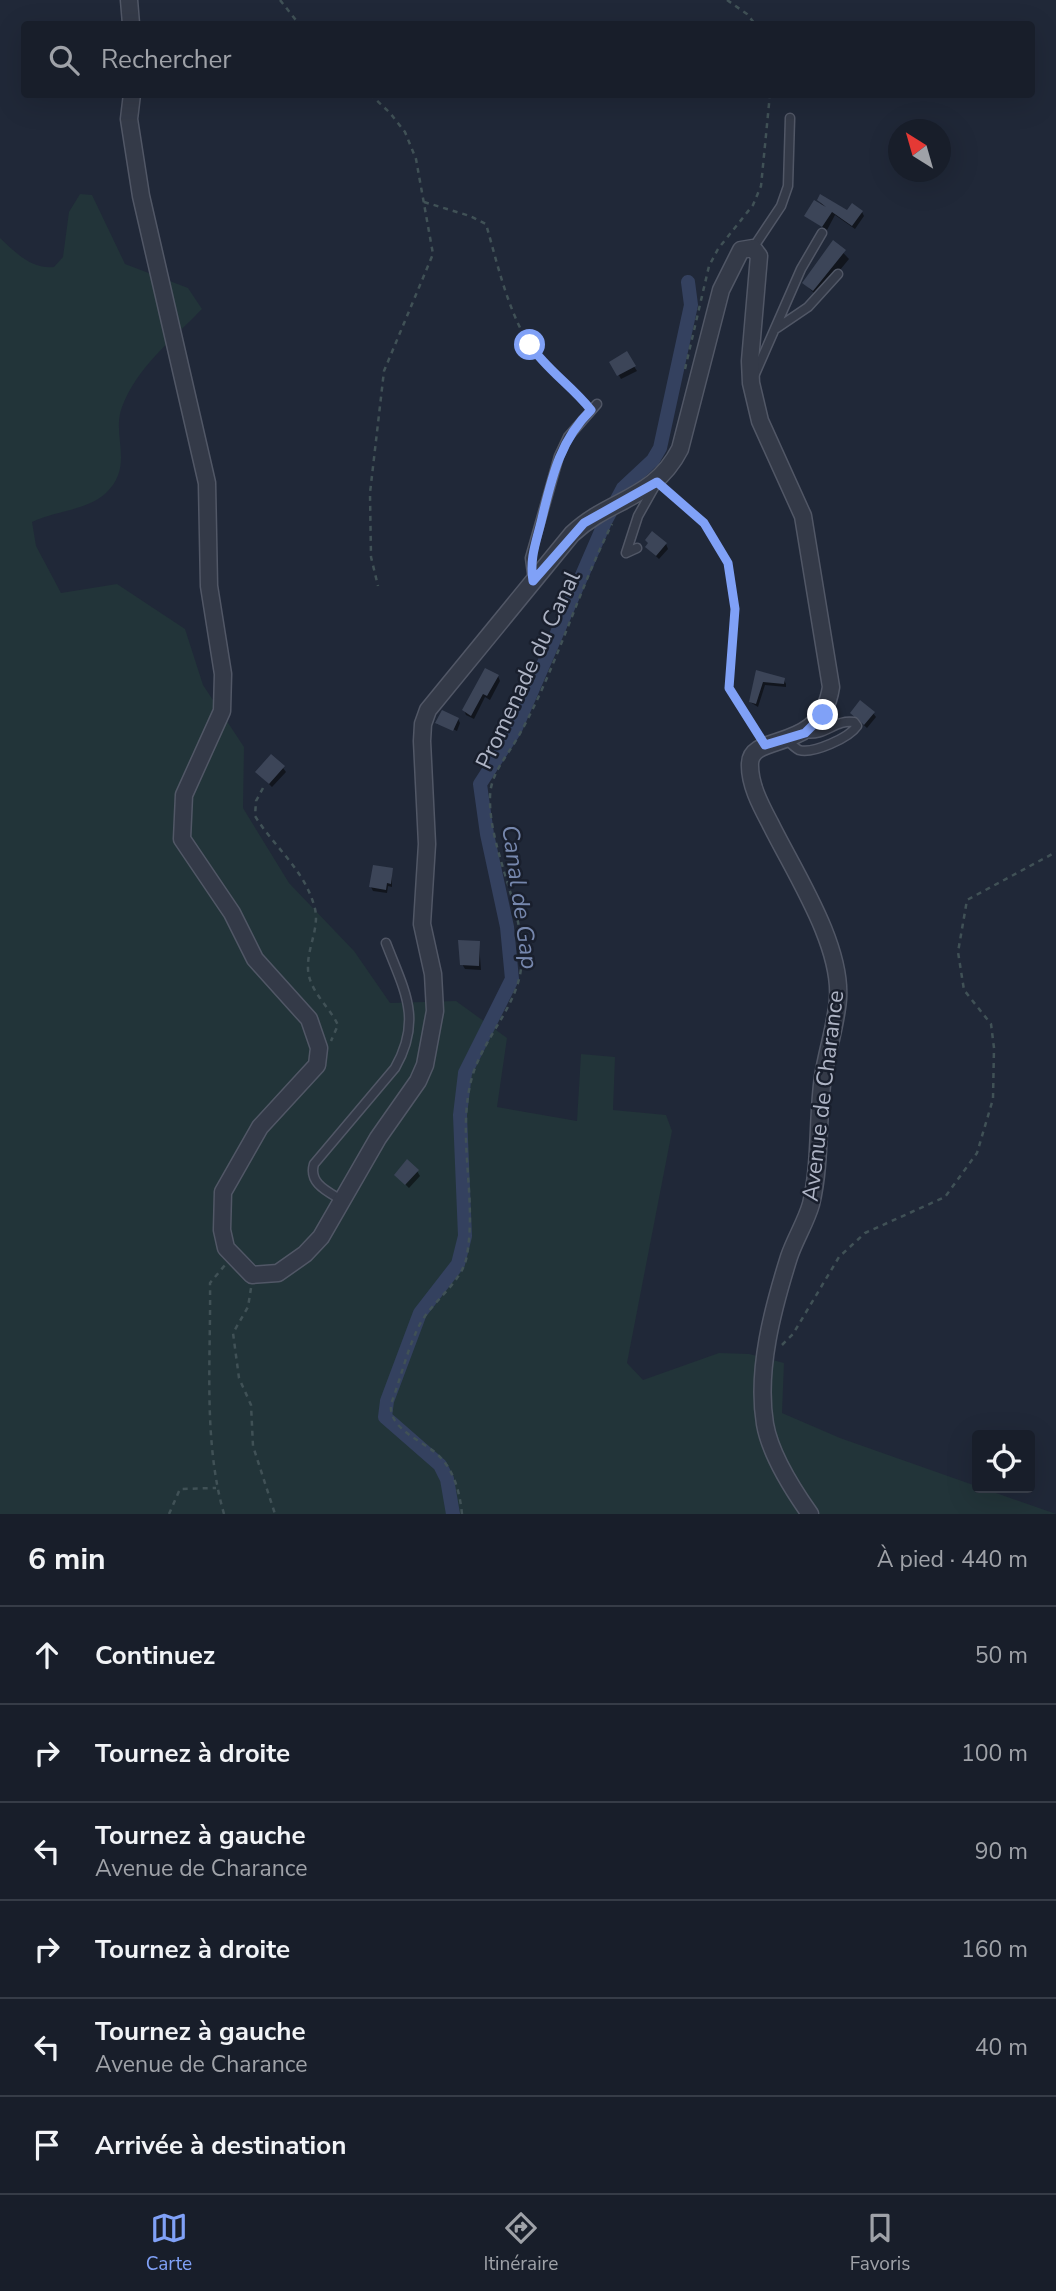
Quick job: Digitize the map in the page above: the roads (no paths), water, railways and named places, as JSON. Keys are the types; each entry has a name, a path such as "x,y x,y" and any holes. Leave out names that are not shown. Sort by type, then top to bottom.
{"street":[{"path":"129,0 131,21"},
{"path":"132,98 129,119 141,196 207,483 209,586 223,674 222,711 184,795 182,839 232,913 255,959 309,1019 319,1048 317,1065 260,1128 223,1192 222,1230 226,1248 233,1258 252,1275 278,1273 305,1254 321,1237 378,1138 418,1081 425,1065 435,1011 433,974 422,924 428,844 422,741 423,724 428,710 572,534 612,512 657,482 680,449 721,290 741,250 753,248 760,261 753,313 751,383 760,421 803,516 831,687 829,703 823,715 805,733 786,739"},
{"name":"Avenue de Charance","path":"786,739 765,745 751,758 755,789 829,945 838,972 838,999 823,1078 811,1205 789,1256 767,1352 763,1404 766,1427 810,1514"}],"lane":[{"path":"753,248 781,206 788,186 790,118"},
{"path":"751,383 801,269 822,233"},
{"path":"777,328 808,307 838,274"},
{"path":"533,581 530,558 553,474 568,437 594,407"},
{"path":"637,548 626,553 638,516 657,482"},
{"path":"786,739 799,750 810,750 851,735 857,726 846,721 822,733 805,733"},
{"path":"343,1201 318,1184 312,1170 314,1164 395,1068 410,1027 408,1000 386,943"}],"waterway":[{"name":"Canal de Gap","path":"453,1514 447,1479 440,1465 385,1417 387,1401 420,1313 458,1264 465,1236 460,1115 465,1073 512,979 507,927 487,834 480,784 515,730 605,522 623,488 653,460 660,448 691,305 688,282"}]}
